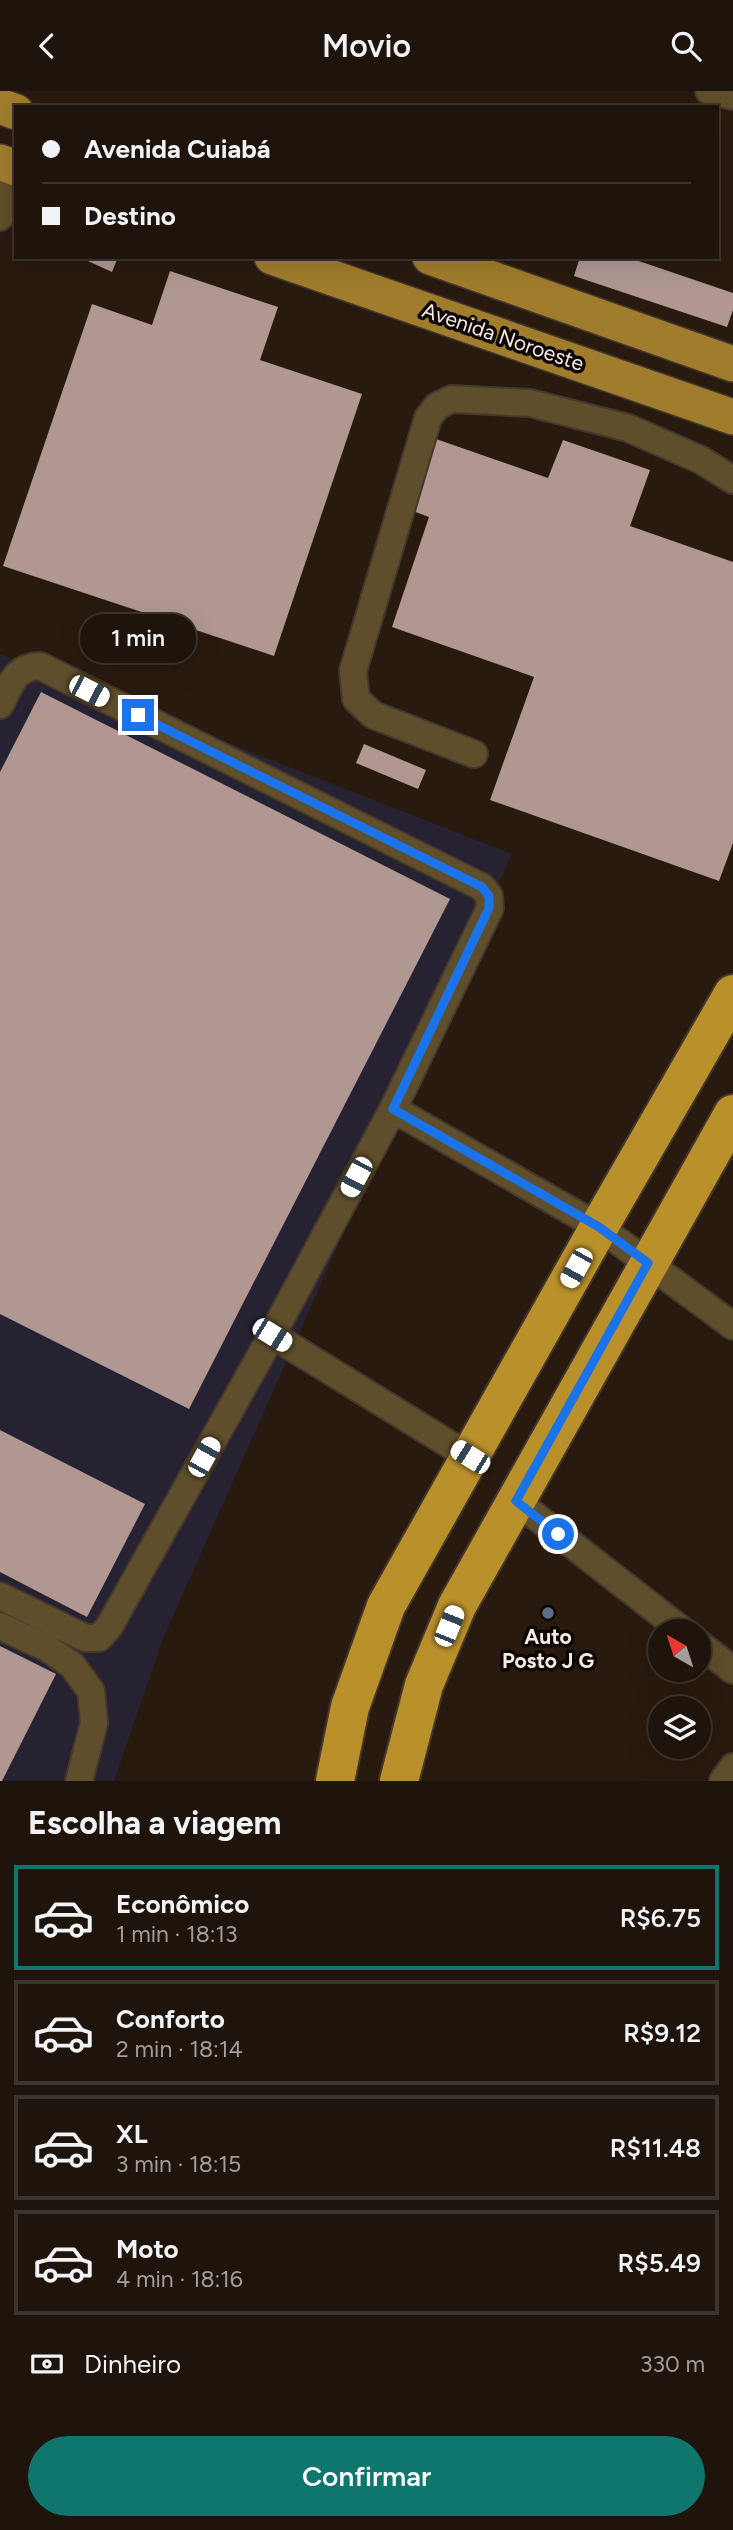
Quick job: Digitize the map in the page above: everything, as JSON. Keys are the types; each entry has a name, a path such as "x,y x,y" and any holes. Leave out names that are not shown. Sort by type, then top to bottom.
{"highway":[{"path":"334,1781 350,1707 386,1607 733,994"},
{"path":"400,1780 424,1685 457,1606 733,1114"}],"main road":[{"name":"Avenida Noroeste","path":"278,259 733,417"},
{"path":"436,259 733,364"}],"street":[{"path":"709,91 733,96"},
{"path":"0,217 14,176"},
{"path":"474,754 373,715 356,699 353,671 428,418 437,406 452,399 543,406 628,428 701,460 733,480"},
{"path":"0,705 16,674 27,666 40,666 482,887 489,896 489,908 393,1109 272,1335 109,1627 99,1638 85,1638 0,1596"},
{"path":"393,1109 599,1227 733,1326"},
{"path":"272,1335 470,1457"},
{"path":"516,1501 668,1619"},
{"path":"0,1626 47,1648 72,1665 91,1691 94,1723 79,1781"},
{"path":"711,1653 733,1670"},
{"path":"723,1781 733,1767"}],"shaded area":[{"path":"0,654 512,854 162,1641 114,1781 0,1781"}],"building":[{"path":"83,259 117,259 112,272"},
{"path":"579,259 633,259 733,293 733,310 727,327 574,276"},
{"path":"170,271 278,307 260,360 362,394 274,656 3,566 92,304 152,325"},
{"path":"436,439 548,478 563,440 650,470 630,526 733,562 733,843 719,881 490,800 534,677 392,627 429,517 410,510"},
{"path":"41,692 450,899 189,1409 0,1314 0,772"},
{"path":"364,744 426,770 418,789 356,763"},
{"path":"0,1430 145,1504 87,1617 0,1572"},
{"path":"0,1646 56,1674 2,1781 0,1781"}],"place":[{"name":"Auto Posto J G","path":"548,1613"}],"route":[{"path":"138,715 482,887 489,896 489,908 393,1109 599,1227 648,1263 516,1501 558,1534"}]}
